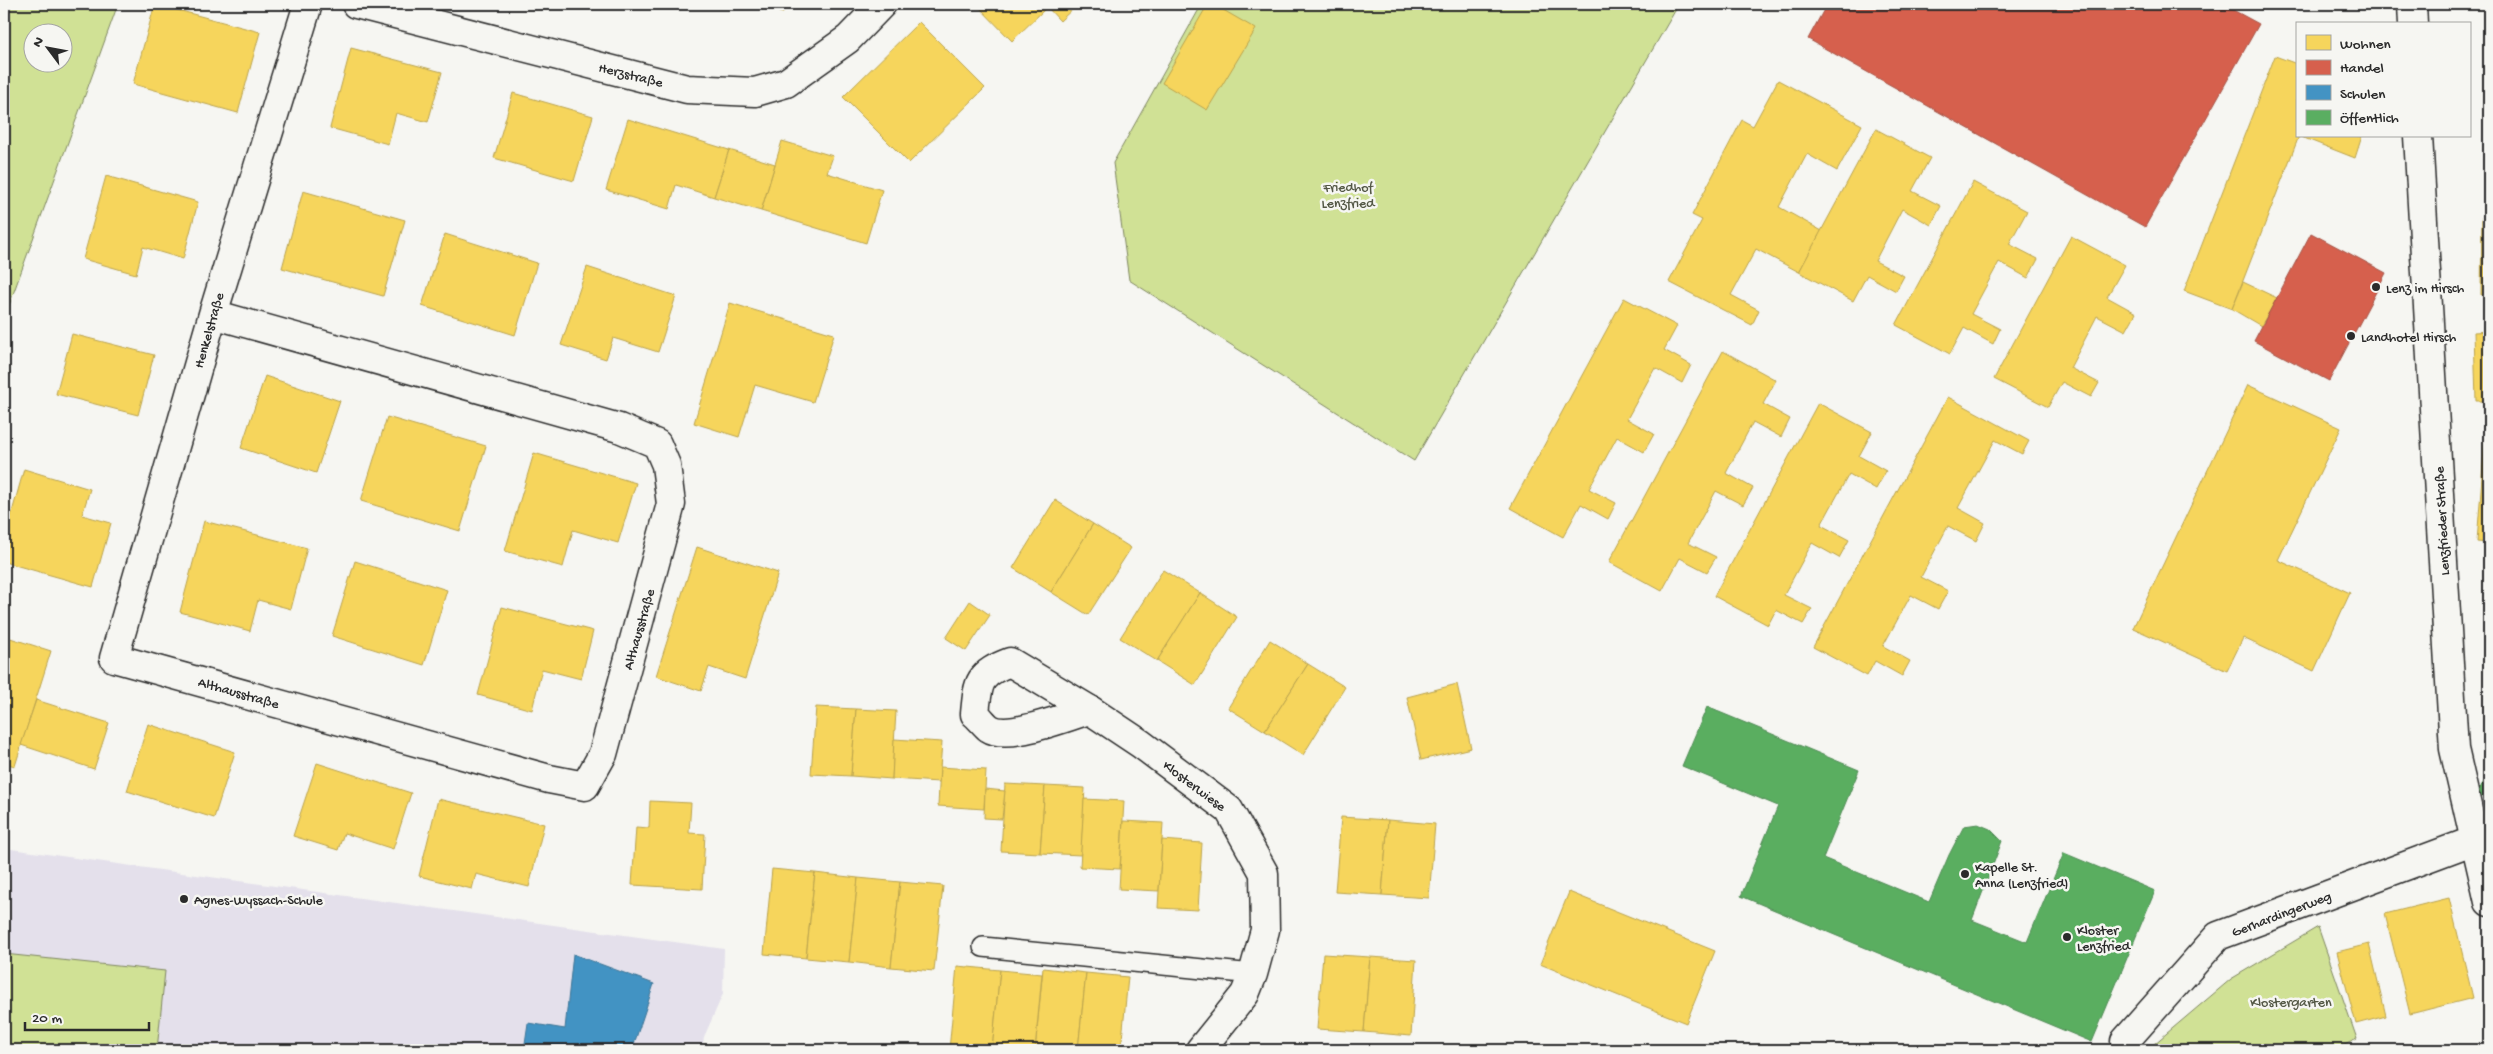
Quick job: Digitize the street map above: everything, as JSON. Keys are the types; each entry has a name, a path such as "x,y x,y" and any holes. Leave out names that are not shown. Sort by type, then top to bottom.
{"street":[{"name":"Henkelstraße","path":"114,658 213,314 308,4"},
{"name":"Herzstraße","path":"356,4 687,89 755,92 786,83 848,39 882,4"},
{"path":"2412,4 2413,22"},
{"name":"Lenzfrieder Straße","path":"2418,138 2454,749 2481,855 2489,902"},
{"name":"Althausstraße","path":"114,658 550,779 584,786 603,754 671,504 666,465 657,444 619,428 213,314"},
{"name":"Klosterwiese","path":"1090,710 1141,744 1229,810 1264,873 1264,930 1253,974 1245,994 1200,1050"},
{"name":"Gerhardingerweg","path":"2125,1041 2218,936 2481,855"}],"lane":[{"path":"982,948 1253,974"}],"shaded area":[{"name":"Agnes-Wyssach-Schule","path":"4,848 724,949 723,994 704,1037 702,1050 4,1050"}],"green space":[{"path":"4,4 118,4 4,319"},
{"name":"Friedhof Lenzfried","path":"1202,4 1679,4 1414,461 1129,280 1113,163"},
{"name":"Klostergarten","path":"2318,927 2357,1039 2334,1050 2147,1050 2231,979"},
{"path":"4,954 165,971 157,1050 4,1050"}],"building: Wohnen":[{"path":"155,4 260,32 238,113 133,84"},
{"path":"753,4 786,4 783,13"},
{"path":"976,4 1078,4 1060,21 1047,7 1012,41"},
{"path":"1208,4 1213,4 1256,29 1207,110 1162,83"},
{"path":"919,22 985,88 909,163 843,97"},
{"path":"351,48 442,72 428,122 396,113 388,144 330,128"},
{"path":"2275,56 2296,64 2296,138 2298,138 2232,309 2184,291"},
{"path":"1778,80 1862,125 1837,171 1807,154 1779,207 1822,231 1799,272 1756,249 1731,295 1759,310 1752,325 1669,282 1702,220 1692,215 1742,120 1753,126"},
{"path":"513,93 593,116 574,181 494,158"},
{"path":"628,119 729,150 714,197 676,185 669,209 606,190"},
{"path":"1876,129 1930,158 1912,191 1941,206 1931,225 1902,209 1875,261 1904,276 1896,291 1867,275 1853,301 1799,272"},
{"path":"2304,138 2361,138 2355,158"},
{"path":"782,141 833,156 827,173 882,190 866,243 761,211"},
{"path":"729,150 775,164 761,211 714,197"},
{"path":"106,176 198,202 183,259 143,247 136,274 83,259"},
{"path":"1973,182 2027,211 2009,244 2038,259 2028,278 1999,262 1971,314 2000,329 1993,344 1964,328 1950,354 1896,325"},
{"path":"303,191 405,220 383,296 282,268"},
{"path":"2482,217 2489,217 2489,295 2481,295"},
{"path":"445,234 537,263 515,335 422,306"},
{"path":"2071,236 2125,265 2107,297 2136,313 2126,331 2097,316 2070,368 2099,383 2091,397 2062,382 2048,407 1994,379"},
{"path":"587,267 676,296 658,352 613,338 606,359 561,345"},
{"path":"2243,282 2277,298 2261,326 2232,309"},
{"path":"1624,298 1677,326 1664,350 1691,365 1682,383 1655,368 1627,419 1654,434 1644,452 1617,437 1589,489 1616,503 1608,519 1581,504 1563,537 1510,508"},
{"path":"730,303 834,334 813,402 755,385 739,437 694,423"},
{"path":"2489,331 2489,401 2476,401 2474,332"},
{"path":"72,334 154,355 138,415 56,394"},
{"path":"1723,351 1776,380 1763,404 1790,419 1781,437 1753,422 1726,473 1753,488 1743,505 1716,491 1688,543 1716,557 1707,572 1680,558 1662,591 1609,562"},
{"path":"265,376 340,401 316,473 241,448"},
{"path":"2248,385 2341,428 2278,560 2350,593 2314,671 2243,638 2227,671 2133,628"},
{"path":"1948,397 2029,441 2022,454 1995,440 1958,508 1985,523 1976,541 1948,526 1921,577 1948,591 1938,609 1911,595 1883,646 1910,661 1902,676 1875,661 1867,676 1813,647"},
{"path":"1818,403 1872,432 1859,456 1886,471 1876,489 1849,474 1821,525 1849,540 1839,558 1812,543 1784,595 1812,609 1803,624 1776,610 1768,625 1714,596"},
{"path":"387,417 486,446 460,531 361,501"},
{"path":"2486,424 2489,424 2489,543 2477,542"},
{"path":"534,453 636,483 618,543 573,530 563,567 505,551"},
{"path":"24,469 90,489 82,515 111,523 93,587 4,562 4,541"},
{"path":"1055,500 1093,524 1051,592 1013,568"},
{"path":"204,521 307,548 291,609 258,600 250,631 180,612"},
{"path":"1093,524 1131,548 1088,615 1051,592"},
{"path":"697,547 778,573 745,679 709,667 701,691 656,676"},
{"path":"355,561 447,590 424,665 332,636"},
{"path":"1163,570 1200,593 1157,661 1120,638"},
{"path":"1200,593 1237,617 1195,685 1157,661"},
{"path":"970,601 990,615 966,651 946,638"},
{"path":"502,607 593,631 581,679 542,669 532,710 478,695"},
{"path":"4,636 51,651 15,766 4,763"},
{"path":"1270,640 1308,664 1265,731 1228,708"},
{"path":"1308,664 1345,687 1303,755 1265,731"},
{"path":"1457,684 1471,748 1421,760 1407,697"},
{"path":"36,700 109,723 94,769 21,745"},
{"path":"816,707 856,709 851,776 811,774"},
{"path":"856,709 896,711 892,779 851,776"},
{"path":"148,724 235,752 214,818 127,791"},
{"path":"894,739 942,742 939,782 892,779"},
{"path":"317,763 411,793 393,849 344,833 338,850 293,836"},
{"path":"940,767 986,770 984,809 938,806"},
{"path":"1005,784 1045,786 1040,853 1001,851"},
{"path":"1045,786 1085,788 1081,855 1040,853"},
{"path":"985,789 1005,791 1002,819 984,818"},
{"path":"438,799 544,824 529,887 476,874 472,889 419,876"},
{"path":"1084,799 1124,801 1120,869 1080,867"},
{"path":"650,801 691,803 689,833 705,834 702,889 632,885 636,827 649,828"},
{"path":"1341,817 1388,820 1382,895 1335,892"},
{"path":"1388,820 1435,824 1429,898 1382,895"},
{"path":"1123,821 1163,823 1159,891 1119,889"},
{"path":"1162,840 1202,843 1198,910 1158,908"},
{"path":"772,869 815,873 806,958 764,954"},
{"path":"815,873 858,878 849,962 806,958"},
{"path":"858,878 900,882 891,967 849,962"},
{"path":"900,882 943,886 934,971 891,967"},
{"path":"1569,892 1715,951 1686,1023 1540,964"},
{"path":"2449,898 2473,998 2410,1014 2385,914"},
{"path":"2369,944 2386,1016 2356,1024 2337,952"},
{"path":"1323,954 1370,957 1364,1032 1317,1029"},
{"path":"1370,957 1416,960 1411,1036 1364,1032"},
{"path":"957,966 1000,970 992,1050 949,1050"},
{"path":"1043,968 1086,973 1078,1050 1035,1050"},
{"path":"1000,970 1042,974 1035,1050 992,1050"},
{"path":"1086,973 1128,977 1121,1050 1078,1050"}],"building: Handel":[{"path":"1827,4 2222,4 2259,24 2145,227 1808,39"},
{"path":"2311,233 2386,273 2329,381 2254,341"}],"building: Schulen":[{"path":"573,954 654,984 632,1050 524,1050 528,1023 565,1029"}],"building: Öffentlich":[{"name":"Kloster Lenzfried","path":"1707,707 1859,770 1823,858 1929,902 1964,826 1978,824 1990,829 2002,841 1972,920 2027,942 2064,853 2155,891 2092,1042 1741,896 1778,806 1682,766"},
{"path":"2489,773 2489,801 2476,793"}],"place":[{"name":"Lenz im Hirsch","path":"2376,287"},
{"name":"Landhotel Hirsch","path":"2351,336"},
{"name":"Kapelle St. Anna (Lenzfried)","path":"1965,874"},
{"name":"Agnes-Wyssach-Schule","path":"184,899"},
{"name":"Kloster Lenzfried","path":"2067,937"}]}
